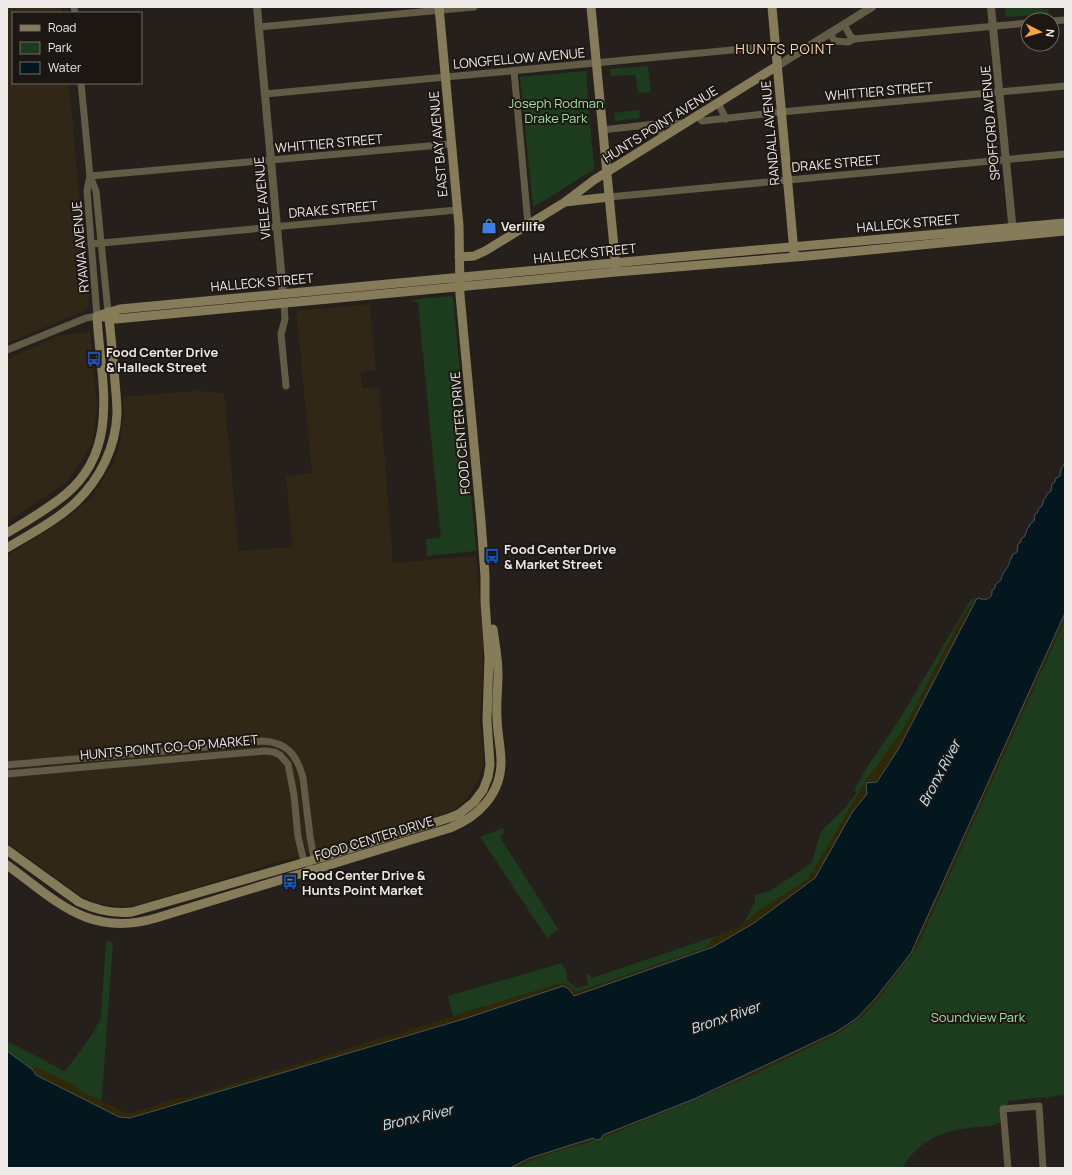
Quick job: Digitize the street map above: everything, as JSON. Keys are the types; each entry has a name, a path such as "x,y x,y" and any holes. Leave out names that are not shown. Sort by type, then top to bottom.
{"main road":[{"path":"591,7 616,272"},
{"name":"RANDALL AVENUE","path":"772,7 795,257"},
{"name":"EAST BAY AVENUE","path":"439,9 457,210 459,283"},
{"name":"HUNTS POINT AVENUE","path":"459,257 474,256 485,251 565,202 607,172 777,66"},
{"path":"565,202 609,197"},
{"name":"HALLECK STREET","path":"108,315 120,309 283,293 616,272 795,257 1013,232 1065,223"},
{"name":"HALLECK STREET","path":"108,315 116,319 284,303 459,283 615,262 794,246 1013,232 1065,231"},
{"name":"FOOD CENTER DRIVE","path":"7,850 79,902 96,909 123,913 151,908 454,816 465,810 479,796 488,778 490,765 486,720 489,657 484,602 485,576 481,521 459,283"},
{"name":"VIELE AVENUE","path":"283,293 284,303"},
{"path":"7,533 67,493 86,470 96,453 102,434 104,414 97,316 108,315 117,414 114,436 107,458 94,482 75,503 58,516 9,546"},
{"name":"FOOD CENTER DRIVE","path":"7,865 73,912 92,920 117,925 131,924 146,921 314,870 463,823 482,808 490,798 496,787 501,763 497,717 498,664 485,576"},
{"path":"361,855 419,827"}],"street":[{"name":"VIELE AVENUE","path":"257,7 283,293"},
{"path":"259,27 439,9 474,7"},
{"name":"HUNTS POINT AVENUE","path":"777,66 872,7"},
{"name":"SPOFFORD AVENUE","path":"992,7 1013,232"},
{"path":"830,34 835,41 848,42 854,40 1020,24"},
{"path":"844,25 854,40"},
{"name":"LONGFELLOW AVENUE","path":"265,94 775,46"},
{"path":"514,71 528,224"},
{"name":"RYAWA AVENUE","path":"81,84 90,176 96,191 108,315"},
{"name":"WHITTIER STREET","path":"698,116 702,121 781,112 1065,86"},
{"path":"718,104 726,119"},
{"path":"602,130 656,124 686,123"},
{"path":"656,124 664,137"},
{"name":"WHITTIER STREET","path":"90,176 451,144"},
{"name":"DRAKE STREET","path":"609,197 1065,154"},
{"name":"RYAWA AVENUE","path":"90,176 87,191 97,316"},
{"name":"DRAKE STREET","path":"91,244 457,210"},
{"name":"VIELE AVENUE","path":"284,303 284,319 281,334 286,386"},
{"path":"7,350 86,318 97,316"},
{"name":"HUNTS POINT CO-OP MARKET","path":"7,765 272,741 285,748 294,756 299,764 303,778 314,859"},
{"name":"HUNTS POINT CO-OP MARKET","path":"7,774 265,750 274,752 284,759 290,770 298,836 304,861"},
{"path":"304,861 314,870"},
{"path":"1008,1168 1003,1109 1039,1106 1043,1168"}],"shaded area":[{"path":"7,7 62,7 62,12 12,12 12,84 69,84 89,305 87,309 82,312 7,343"},
{"path":"370,304 376,370 361,372 362,388 379,387 393,563 476,556 483,639 480,719 484,764 479,780 465,801 456,809 441,815 318,850 135,906 114,906 93,902 74,891 7,843 7,556 68,517 94,495 114,461 119,447 124,412 123,397 197,391 224,393 239,551 292,547 286,476 312,473 296,311"},
{"path":"90,332 97,405 93,441 66,483 7,522 7,359 61,335"}],"green space":[{"path":"1005,7 1041,7 1042,9 1048,9 1049,12 1020,12 1020,16 1006,17"},
{"path":"648,66 651,92 638,93 635,75 611,76 610,69"},
{"name":"Joseph Rodman Drake Park","path":"586,71 594,169 534,207 520,77"},
{"path":"639,110 640,118 615,121 614,113"},
{"path":"453,297 476,550 427,556 426,539 441,538 418,303 410,300"},
{"path":"975,598 960,621 902,732 867,779 809,878 754,914 742,926 755,902 755,895 770,891 812,862 821,831 845,808 857,792 854,790 869,764 898,722 971,599"},
{"name":"Soundview Park","path":"1065,619 1065,1095 1008,1101 1008,1104 1000,1109 1000,1123 996,1123 996,1125 953,1131 933,1138 915,1151 902,1168 513,1168 864,1015 879,998 916,949"},
{"path":"503,828 504,833 500,837 558,929 547,938 480,837"},
{"path":"716,936 705,948 577,992 560,983 453,1016 448,996 562,963 566,971 567,980 576,988 588,985 586,974 589,974 592,978"},
{"path":"106,941 113,942 101,1108 37,1075 33,1070 7,1051 7,1041 64,1071 69,1066 92,1034 101,1018"}],"sand":[{"path":"975,598 978,598 899,748 876,782 853,811 815,878 754,923 713,947 574,997 569,989 563,986 467,1018 130,1118 119,1117 36,1075 33,1070 36,1067 129,1114 185,1096 186,1098 556,984 566,984 578,992 705,948 716,936 742,926 754,914 809,878 867,779 902,732 960,621"},
{"path":"1065,613 1065,619 916,949 879,998 864,1015 839,1033 758,1073 601,1139 603,1135 694,1099 1060,623"},
{"path":"593,1137 596,1140 530,1161 518,1168 510,1168 530,1158"}],"water":[{"name":"Bronx River","path":"1065,463 1065,613 911,953 875,999 857,1018 836,1032 694,1099 603,1135 601,1139 596,1140 593,1138 530,1158 510,1168 7,1168 7,1051 33,1070 36,1075 119,1117 130,1118 467,1018 563,986 569,989 574,996 713,947 754,923 815,878 853,811 867,794 866,783 877,782 899,748 976,600 978,598 986,599 990,597 995,585 1001,580 1009,565 1012,555 1017,552 1018,544 1025,536 1030,524 1034,521 1035,514 1042,506 1047,494 1051,491 1052,484 1055,482 1055,479 1060,476 1061,469"}],"place":[{"name":"Verilife","path":"489,226"},
{"name":"Food Center Drive & Halleck Street","path":"94,359"},
{"name":"Food Center Drive & Market Street","path":"492,556"},
{"name":"Food Center Drive & Hunts Point Market","path":"290,882"}],"district":[{"name":"HUNTS POINT","path":"785,48"}]}
